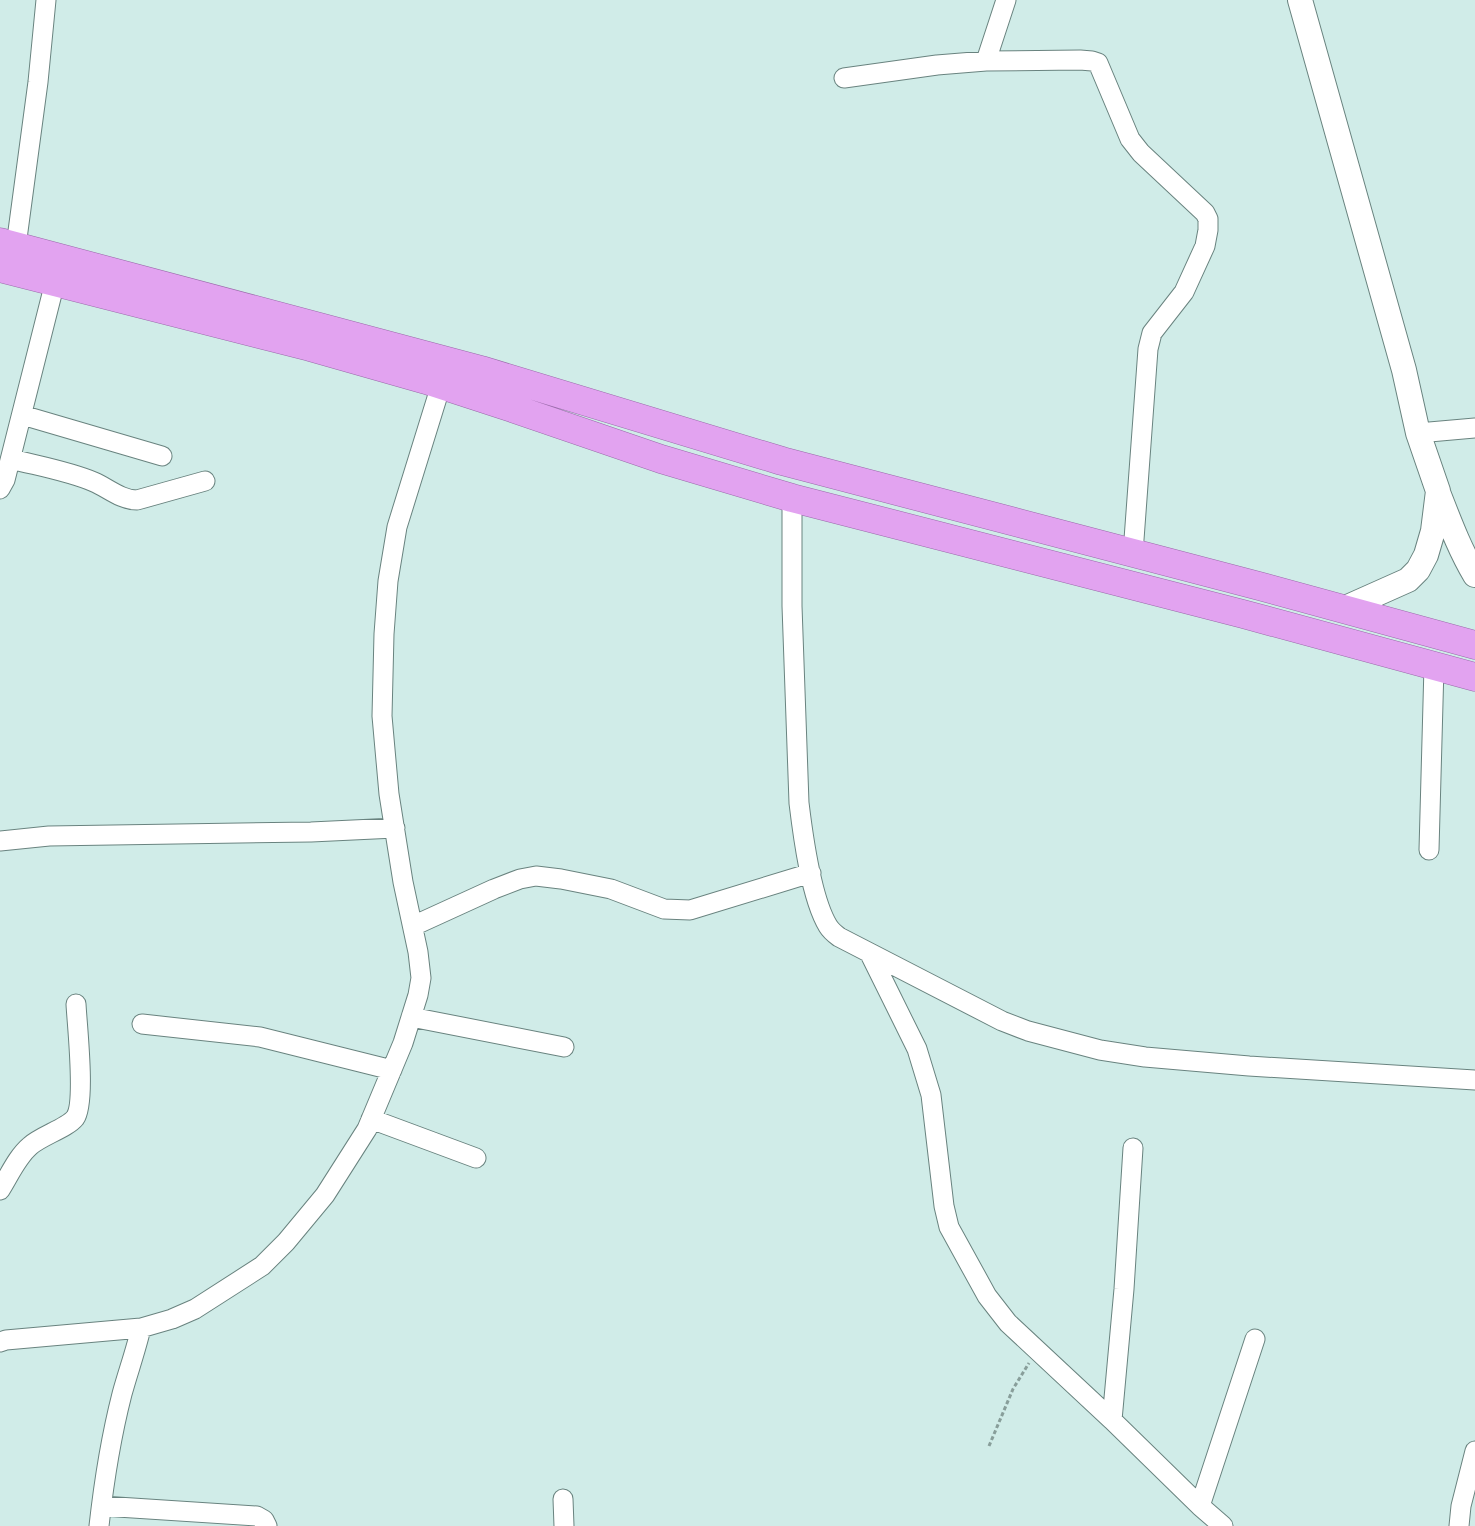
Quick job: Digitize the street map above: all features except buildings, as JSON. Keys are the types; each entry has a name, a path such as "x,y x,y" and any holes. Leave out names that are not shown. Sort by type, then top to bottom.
{"highway":[{"path":"5,252 55,282 310,347 441,385 661,460 783,495 1234,612 1475,677"},
{"path":"5,252 480,370 782,461 1475,644"},
{"path":"782,461 783,495"}],"street":[{"path":"5,252 38,82 46,0"},
{"path":"986,62 1006,0"},
{"path":"1300,0 1404,370 1418,434 1452,531 1475,576"},
{"path":"844,78 937,65 986,62 1080,60 1098,63 1130,139 1141,153 1198,205 1208,219 1205,246 1184,292 1152,333 1148,350 1133,553"},
{"path":"0,490 6,480 55,282"},
{"path":"0,1342 141,1328 172,1319 195,1309 262,1266 286,1242 325,1195 371,1119 403,1043 418,995 421,978 389,794 382,716 384,634 388,581 397,527 441,385"},
{"path":"22,414 162,456"},
{"path":"1418,434 1475,428"},
{"path":"11,459 94,482 129,500 136,500 205,481"},
{"path":"1343,609 1408,580 1418,570 1426,555 1433,531 1438,491"},
{"path":"783,495 792,606 799,803 803,832 819,906 829,928 839,937 1002,1021 1028,1031 1100,1050 1146,1057 1249,1066 1475,1080"},
{"path":"1429,850 1434,666"},
{"path":"0,840 49,836 311,832 394,828"},
{"path":"413,926 494,889 520,879 536,876 611,889 664,909 690,910 811,873"},
{"path":"870,954 917,1050 931,1095 944,1206 949,1227 987,1296 1008,1323 1223,1526"},
{"path":"0,1190 19,1159 30,1146 74,1119 79,1110 80,1088 76,1004"},
{"path":"411,1017 564,1047"},
{"path":"142,1024 260,1037 392,1070"},
{"path":"371,1119 476,1158"},
{"path":"1112,1420 1124,1289 1133,1148"},
{"path":"99,1526 106,1466 118,1411 141,1328"},
{"path":"1200,1506 1254,1339"},
{"path":"1459,1526 1475,1451"},
{"path":"563,1499 564,1526"},
{"path":"102,1506 257,1516 264,1520 267,1526"}],"path":[{"path":"989,1446 1013,1390 1037,1350"}]}
